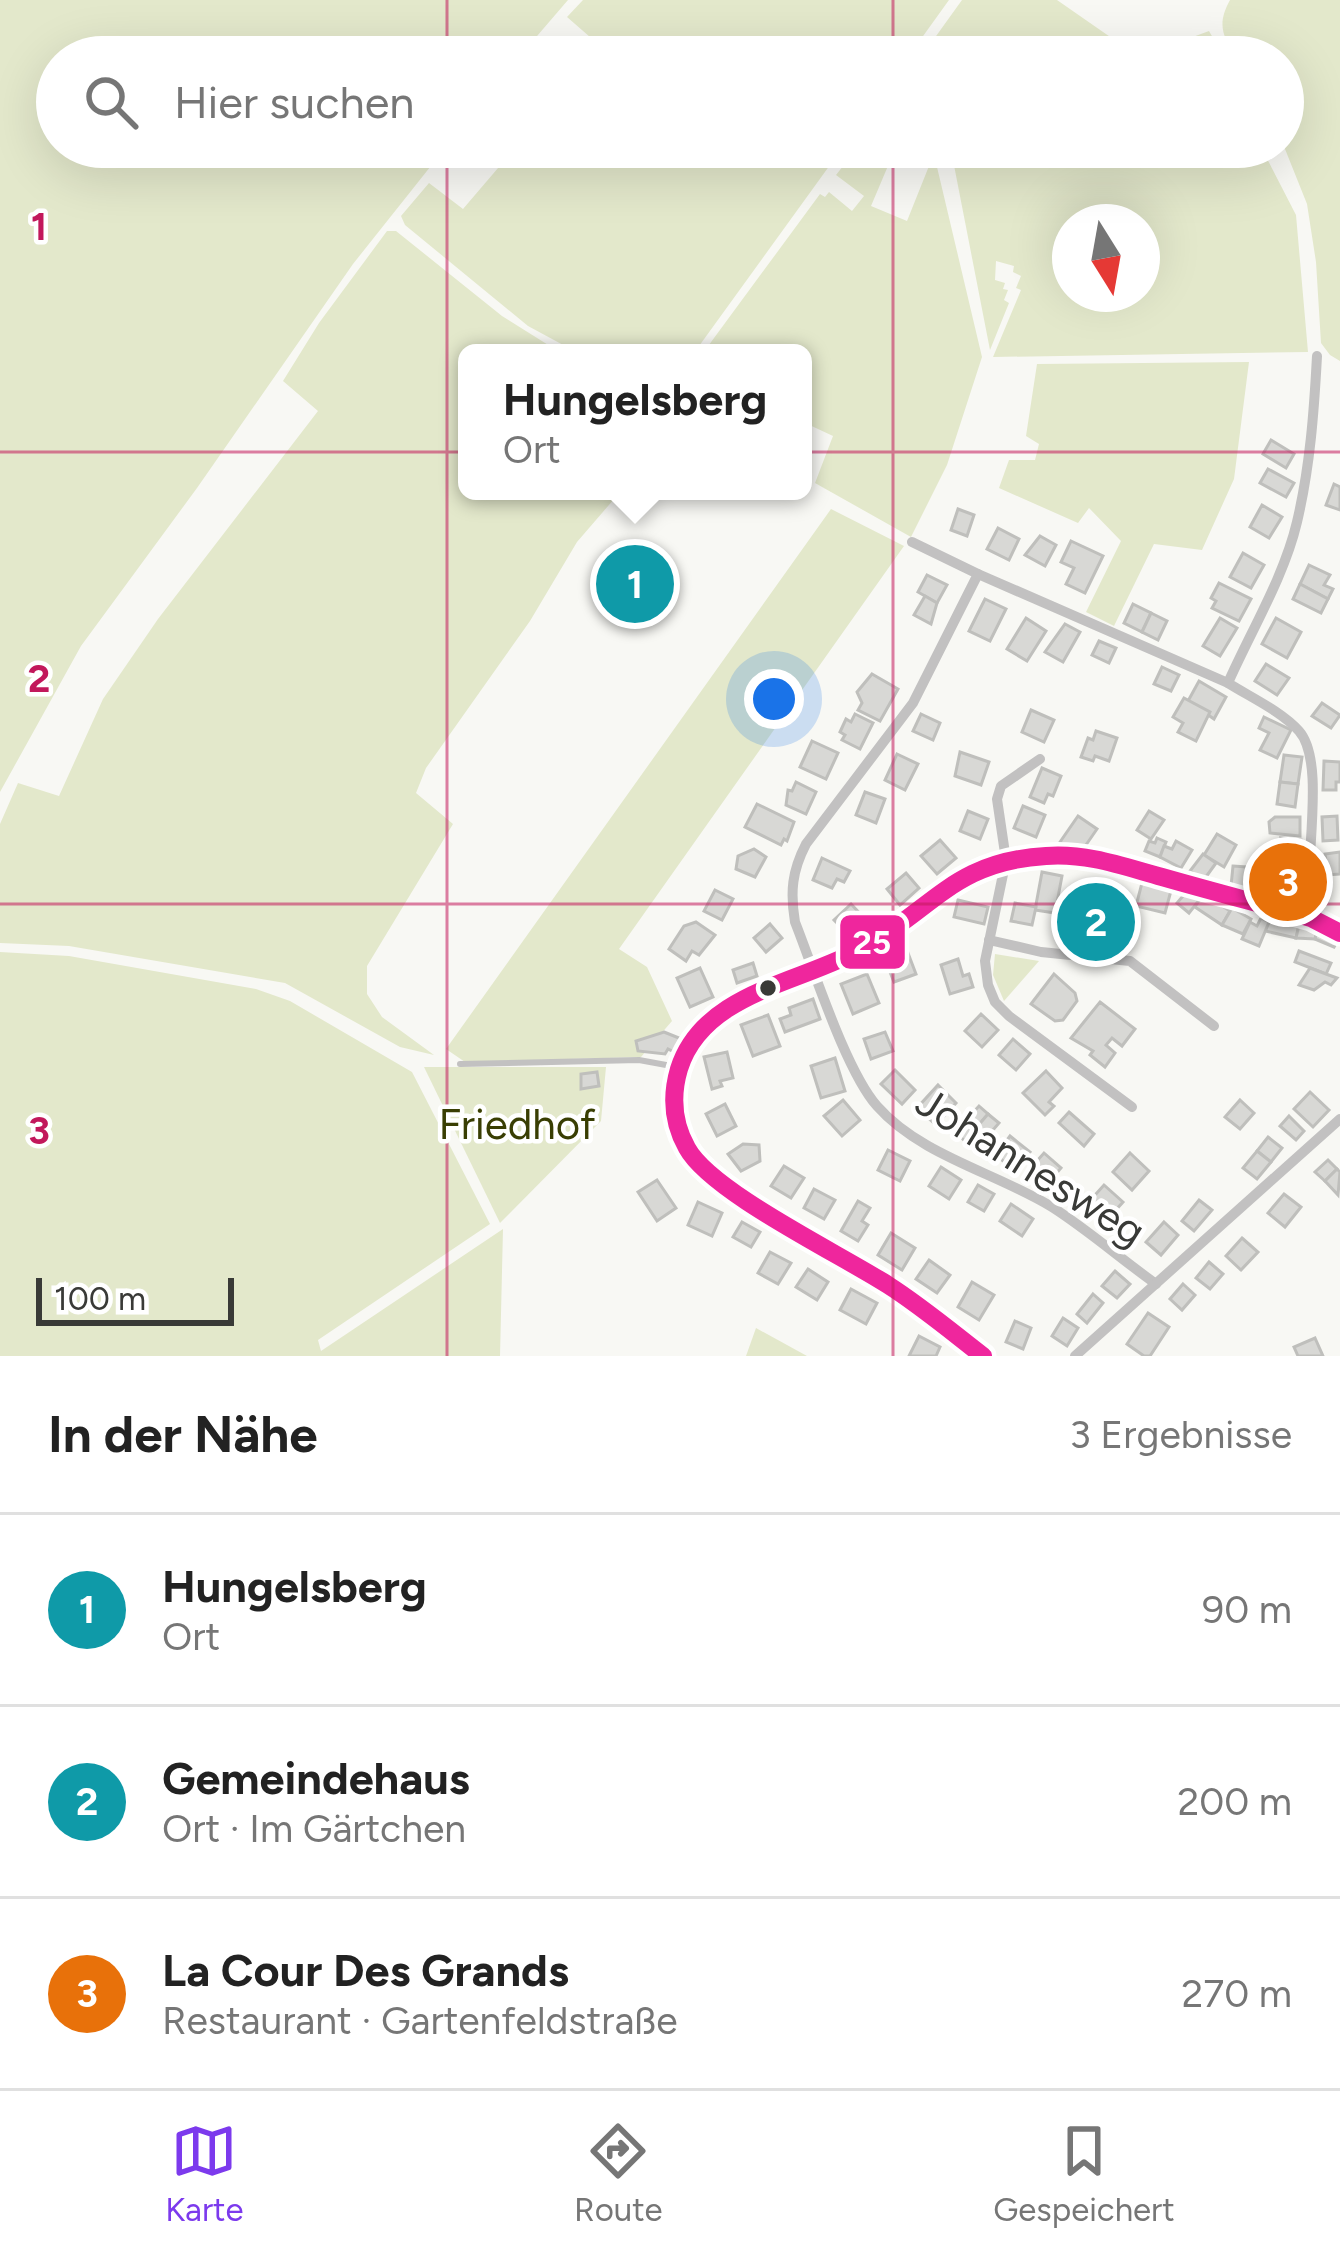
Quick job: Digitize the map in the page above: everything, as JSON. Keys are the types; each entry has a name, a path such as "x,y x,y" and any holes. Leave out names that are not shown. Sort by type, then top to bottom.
{"street":[{"path":"1228,683 1297,523 1312,436 1317,356"},
{"path":"912,542 1228,683 1288,723 1306,743 1312,789 1311,918"},
{"name":"Johannesweg","path":"978,574 913,703 806,844 794,868 795,922 858,1077 874,1104 894,1123 1054,1208 1156,1284"},
{"path":"1040,759 1001,787 997,799 1006,860 985,962 988,985 995,1002 1132,1107"},
{"path":"983,1356 892,1287 705,1174 688,1154 676,1126 673,1099 677,1067 700,1029 727,1009 815,972 890,932 970,871 1006,860 1088,856 1311,918 1340,933"},
{"path":"989,940 1042,952 1130,961 1214,1026"},
{"path":"1076,1356 1340,1119"}],"lane":[{"path":"460,1064 639,1060 677,1067"}],"green space":[{"path":"0,0 568,0 537,36 36,36 36,168 429,168 353,264 81,646 0,792"},
{"path":"583,0 949,0 923,36 589,36 567,17"},
{"path":"962,0 1057,0 1109,36 936,36"},
{"path":"1230,0 1340,0 1340,361 1321,343 1307,204 1293,168 1304,168 1304,36 1225,36 1223,16"},
{"path":"498,168 828,168 701,344 561,344 528,326 405,225 401,216 429,183 463,209"},
{"path":"842,168 887,168 871,206 907,221 928,168 937,168 982,357 947,465 911,537 815,483 833,436 812,426 812,344 710,344 820,194 825,197 829,192 852,211 864,196 836,175"},
{"path":"955,168 1272,168 1296,215 1308,352 993,357 1021,290 1016,288 1021,276 1013,272 1014,266 996,261 995,280 1005,283 1004,300 1009,303 990,350"},
{"path":"387,231 396,231 502,316 547,344 458,344 458,500 613,500 577,542 530,621 426,768 416,793 453,824 367,966 367,994 382,1017 434,1055 400,1047 285,983 69,946 0,943 0,824 18,783 59,796 103,699 158,619 318,411 283,381"},
{"path":"1249,362 1234,479 1202,550 1154,544 1114,626 1086,612 1121,541 1089,508 1078,523 999,488 1009,460 1035,460 1039,444 1026,436 1037,364"},
{"path":"831,509 904,546 619,949 647,967 672,1021 641,1057 465,1062 446,1049"},
{"path":"0,952 69,956 256,989 290,1001 412,1072 490,1224 318,1340 321,1351 503,1229 500,1356 0,1356"},
{"path":"995,954 1039,961 1004,1001 993,975"},
{"name":"Friedhof","path":"424,1067 606,1067 601,1121 500,1223"},
{"path":"756,1328 807,1356 746,1356"}],"building":[{"path":"1271,440 1294,454 1286,468 1263,454"},
{"path":"1268,469 1294,483 1286,497 1260,483"},
{"path":"1334,484 1340,487 1340,510 1326,505"},
{"path":"1262,505 1282,517 1269,538 1250,527"},
{"path":"958,509 974,515 967,536 951,530"},
{"path":"998,528 1019,539 1009,560 987,549"},
{"path":"1040,536 1056,545 1045,566 1025,555"},
{"path":"1071,541 1103,556 1085,593 1066,584 1074,568 1061,562"},
{"path":"1243,553 1264,565 1251,588 1230,577"},
{"path":"1309,565 1330,575 1324,585 1333,589 1328,599 1300,584"},
{"path":"927,575 947,585 937,603 918,592"},
{"path":"1219,583 1251,599 1239,621 1212,608 1216,601 1211,598"},
{"path":"1300,584 1328,599 1321,613 1293,599"},
{"path":"925,596 937,603 931,624 914,615"},
{"path":"985,599 1006,609 990,641 969,631"},
{"path":"1133,604 1151,613 1142,632 1124,623"},
{"path":"1151,613 1167,621 1158,640 1142,632"},
{"path":"1026,618 1046,631 1027,661 1007,649"},
{"path":"1220,618 1237,628 1220,656 1203,646"},
{"path":"1276,618 1301,632 1287,658 1262,644"},
{"path":"1065,624 1080,632 1063,662 1045,652"},
{"path":"1099,641 1116,648 1109,663 1092,655"},
{"path":"1266,664 1289,678 1277,695 1255,681"},
{"path":"1162,667 1179,675 1171,691 1154,684"},
{"path":"872,674 898,689 880,721 858,710 862,703 857,692"},
{"path":"1199,681 1226,697 1214,719 1188,701"},
{"path":"1184,698 1210,712 1196,741 1178,732 1183,723 1173,717"},
{"path":"1322,703 1340,715 1331,728 1312,716"},
{"path":"1031,710 1054,720 1044,742 1022,732"},
{"path":"855,714 873,723 860,749 842,740 845,735 840,732 846,719 851,722"},
{"path":"921,714 940,723 933,740 913,731"},
{"path":"1264,717 1291,730 1277,758 1260,750 1269,733 1259,728"},
{"path":"1096,731 1117,738 1109,761 1081,757"},
{"path":"812,741 838,753 826,779 800,767"},
{"path":"960,752 989,762 981,785 955,776"},
{"path":"897,754 918,764 905,790 885,780"},
{"path":"1284,755 1302,757 1298,784 1280,782"},
{"path":"1324,761 1340,762 1336,790 1323,790"},
{"path":"1042,768 1061,776 1053,796 1048,794 1044,803 1030,797"},
{"path":"796,782 816,792 806,814 786,805 788,790"},
{"path":"1280,782 1298,784 1295,807 1277,804"},
{"path":"865,792 885,799 876,823 856,815"},
{"path":"757,804 794,822 787,841 781,845 745,827"},
{"path":"1023,806 1045,815 1036,837 1014,828"},
{"path":"968,811 988,819 980,839 960,831"},
{"path":"1149,811 1164,820 1151,839 1137,830"},
{"path":"1078,816 1097,829 1079,855 1060,842"},
{"path":"1337,816 1338,840 1323,841 1322,817"},
{"path":"1275,817 1300,817 1300,836 1270,833 1269,822"},
{"path":"1217,834 1236,845 1224,867 1204,855"},
{"path":"1157,838 1166,842 1160,857 1145,851 1149,841 1155,843"},
{"path":"1281,838 1301,840 1299,858 1274,855 1275,849 1284,850"},
{"path":"940,840 956,858 937,874 921,856"},
{"path":"1176,841 1192,850 1181,868 1160,857 1164,846 1172,849"},
{"path":"754,849 766,857 755,877 736,869 738,856"},
{"path":"1340,852 1340,874 1327,875 1325,854"},
{"path":"1203,854 1216,863 1203,881 1190,871"},
{"path":"822,858 850,871 844,882 837,879 832,888 813,880"},
{"path":"1233,866 1274,869 1271,892 1231,886"},
{"path":"1274,869 1301,871 1300,895 1271,892"},
{"path":"1042,872 1062,876 1055,913 1035,910"},
{"path":"906,873 919,888 900,905 887,889"},
{"path":"1143,879 1172,887 1165,913 1136,906"},
{"path":"715,890 733,899 722,920 704,911"},
{"path":"1188,890 1200,899 1189,913 1177,903"},
{"path":"1203,894 1230,911 1222,925 1195,907"},
{"path":"958,900 988,907 984,924 954,917"},
{"path":"1015,903 1036,907 1032,925 1011,921"},
{"path":"1073,903 1124,913 1119,942 1067,932"},
{"path":"851,904 867,921 851,937 834,920"},
{"path":"1232,908 1251,919 1243,934 1222,925"},
{"path":"1269,914 1300,921 1296,938 1265,931"},
{"path":"1261,918 1269,922 1259,946 1242,939 1250,922 1257,926"},
{"path":"1300,921 1318,927 1315,939 1296,938"},
{"path":"696,922 715,935 699,955 692,951 686,961 669,949 684,926"},
{"path":"770,924 782,938 766,952 754,938"},
{"path":"1318,927 1340,937 1334,947 1315,939"},
{"path":"1299,951 1331,963 1326,974 1295,962"},
{"path":"908,953 916,974 894,982 886,962"},
{"path":"958,959 963,976 969,974 973,987 950,994 941,965"},
{"path":"753,963 757,976 737,983 733,970"},
{"path":"700,968 713,997 690,1007 677,978"},
{"path":"1310,968 1337,978 1314,990 1299,985"},
{"path":"867,974 879,1003 853,1014 841,984"},
{"path":"1054,974 1075,993 1077,1001 1063,1020 1055,1021 1031,1004"},
{"path":"813,999 820,1019 785,1032 780,1019 791,1015 789,1008"},
{"path":"1100,1002 1135,1029 1122,1046 1112,1038 1106,1045 1115,1053 1105,1067 1090,1055 1093,1051 1071,1038"},
{"path":"981,1014 998,1030 982,1047 965,1031"},
{"path":"768,1015 780,1046 753,1056 741,1025"},
{"path":"664,1032 684,1040 676,1053 638,1051 636,1041"},
{"path":"885,1032 893,1051 871,1059 864,1039"},
{"path":"1013,1039 1030,1054 1016,1070 999,1055"},
{"path":"727,1052 733,1078 712,1089 704,1057"},
{"path":"835,1058 845,1091 821,1098 811,1066"},
{"path":"895,1070 915,1090 902,1104 881,1084"},
{"path":"1046,1071 1062,1088 1045,1115 1023,1093"},
{"path":"597,1072 599,1086 581,1089 581,1074"},
{"path":"938,1085 956,1103 936,1125 917,1108"},
{"path":"1310,1092 1329,1110 1313,1127 1294,1109"},
{"path":"843,1100 860,1120 842,1136 824,1116"},
{"path":"1240,1100 1254,1113 1240,1129 1225,1117"},
{"path":"725,1104 736,1126 717,1136 706,1114"},
{"path":"979,1106 988,1114 965,1141 955,1132"},
{"path":"1069,1112 1094,1134 1084,1146 1059,1123"},
{"path":"988,1114 999,1123 976,1150 965,1141"},
{"path":"1289,1116 1304,1131 1296,1140 1280,1126"},
{"path":"1010,1136 1030,1152 1015,1171 996,1155"},
{"path":"1268,1137 1282,1148 1271,1162 1257,1151"},
{"path":"743,1144 759,1145 760,1161 741,1171 728,1154"},
{"path":"888,1150 910,1161 900,1181 878,1170"},
{"path":"1257,1151 1271,1162 1257,1179 1243,1168"},
{"path":"1044,1153 1061,1168 1045,1187 1027,1172"},
{"path":"1130,1153 1149,1171 1132,1190 1113,1172"},
{"path":"1328,1160 1337,1169 1325,1181 1315,1172"},
{"path":"784,1166 804,1178 791,1198 771,1186"},
{"path":"941,1167 961,1180 949,1199 929,1186"},
{"path":"1337,1169 1340,1172 1338,1195 1325,1181"},
{"path":"657,1180 676,1208 657,1221 638,1192"},
{"path":"978,1185 994,1194 984,1211 968,1202"},
{"path":"1104,1185 1123,1202 1106,1221 1087,1204"},
{"path":"814,1189 835,1200 824,1219 804,1208"},
{"path":"1284,1194 1301,1207 1285,1227 1268,1213"},
{"path":"1199,1200 1212,1210 1194,1231 1182,1221"},
{"path":"858,1201 870,1208 862,1221 868,1225 858,1241 841,1231"},
{"path":"698,1202 722,1213 712,1236 688,1225"},
{"path":"1011,1204 1033,1219 1022,1236 1000,1221"},
{"path":"742,1222 760,1232 751,1247 733,1237"},
{"path":"1164,1222 1178,1235 1161,1255 1146,1242"},
{"path":"891,1233 915,1248 902,1270 878,1255"},
{"path":"1242,1238 1258,1252 1241,1270 1226,1256"},
{"path":"770,1252 791,1263 778,1284 758,1273"},
{"path":"929,1260 950,1275 937,1293 916,1279"},
{"path":"1209,1262 1223,1274 1210,1289 1196,1278"},
{"path":"808,1269 828,1282 817,1300 796,1287"},
{"path":"1115,1271 1130,1284 1117,1298 1102,1286"},
{"path":"972,1282 994,1295 979,1320 958,1307"},
{"path":"1183,1284 1195,1295 1182,1310 1170,1299"},
{"path":"851,1289 877,1303 866,1324 840,1310"},
{"path":"1093,1294 1103,1303 1087,1323 1077,1314"},
{"path":"1148,1313 1169,1327 1150,1356 1144,1356 1127,1344"},
{"path":"1063,1318 1078,1328 1067,1346 1052,1336"},
{"path":"1015,1321 1031,1328 1023,1349 1006,1342"},
{"path":"919,1336 940,1347 936,1356 909,1356"},
{"path":"1315,1338 1323,1356 1298,1356 1294,1347"}],"transit line":[{"name":"25","path":"983,1356 900,1293 748,1203 701,1165 682,1139 675,1109 679,1069 691,1043 732,1006 863,948 967,877 1015,860 1076,856 1105,861 1311,918 1340,933"}],"place":[{"name":"Hungelsberg","path":"635,584"},
{"name":"La Cour Des Grands","path":"1288,882"},
{"name":"Gemeindehaus","path":"1096,922"}]}
